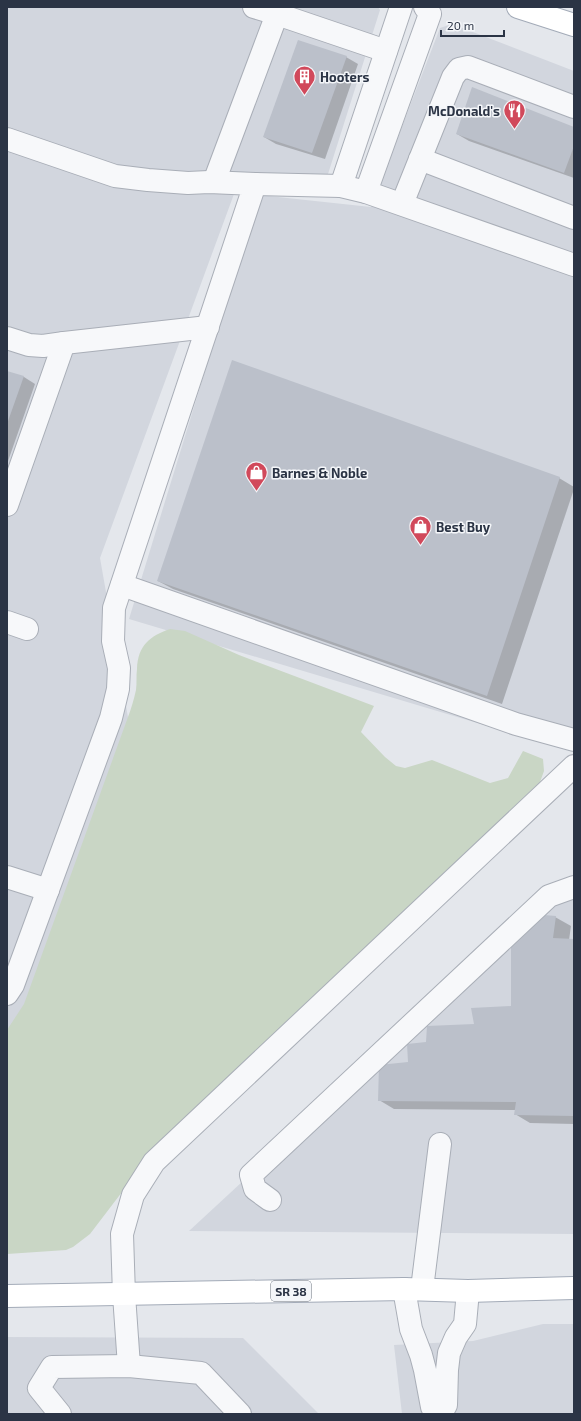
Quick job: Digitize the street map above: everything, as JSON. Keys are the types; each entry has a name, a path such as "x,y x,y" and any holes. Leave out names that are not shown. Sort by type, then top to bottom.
{"main road":[{"path":"518,7 574,25"},
{"name":"SR 38","path":"7,1296 413,1289 468,1291 574,1288"}],"lane":[{"path":"254,7 386,51"},
{"path":"341,186 401,7"},
{"path":"366,192 430,14 425,7"},
{"path":"214,182 277,14"},
{"path":"402,204 453,77 459,69 468,67 574,107"},
{"path":"448,90 470,81 574,121"},
{"path":"7,139 115,176 188,183 214,182 341,186 366,192 402,204 574,265"},
{"path":"420,160 574,218"},
{"path":"7,994 13,985 111,718 118,690 119,668 112,641 114,608 255,184"},
{"path":"546,208 574,203"},
{"path":"7,338 29,345 43,346 208,327"},
{"path":"7,504 64,343"},
{"path":"122,585 516,724 574,740"},
{"path":"7,622 27,629"},
{"path":"129,1366 124,1295 122,1234 134,1195 154,1162 574,766"},
{"path":"7,877 48,890"},
{"path":"270,1200 255,1189 251,1175 549,896 574,887"},
{"path":"436,1414 432,1407 421,1355 411,1329 413,1289 440,1144"},
{"path":"441,1414 446,1405 449,1353 465,1324 468,1291"},
{"path":"60,1414 39,1388 52,1367 129,1366 202,1373 240,1414"}],"shaded area":[{"path":"7,7 378,7 380,10 328,174 241,175 100,558 132,740 28,1019 7,1035"},
{"path":"452,24 574,71 574,752 129,619 259,195 371,207 440,28"},
{"path":"574,875 574,1234 189,1231"},
{"path":"543,1324 574,1324 574,1414 402,1414 394,1345 473,1341"},
{"path":"7,1337 243,1338 319,1414 7,1414"}],"green space":[{"path":"170,629 185,631 239,655 374,706 361,732 385,757 396,766 405,768 432,760 490,783 508,778 523,751 543,759 544,771 540,782 151,1154 90,1234 73,1247 66,1250 7,1254 7,1030 24,1004 129,714 136,690 138,661 140,654 146,643 151,638"}],"building":[{"name":"Hooters","path":"298,40 347,56 312,153 263,137"},
{"name":"McDonald's","path":"472,87 574,127 574,146 564,173 456,134"},
{"path":"232,360 560,477 487,696 157,581"},
{"path":"7,371 24,376 7,424"},
{"path":"544,915 556,916 553,938 574,939 574,1116 514,1115 516,1102 378,1101 379,1065 408,1062 407,1044 426,1042 427,1026 474,1024 471,1008 511,1006 511,944"}],"place":[{"name":"Hooters","path":"305,96"},
{"name":"McDonald's","path":"515,130"},
{"name":"Barnes & Noble","path":"257,492"},
{"name":"Best Buy","path":"420,546"}]}
